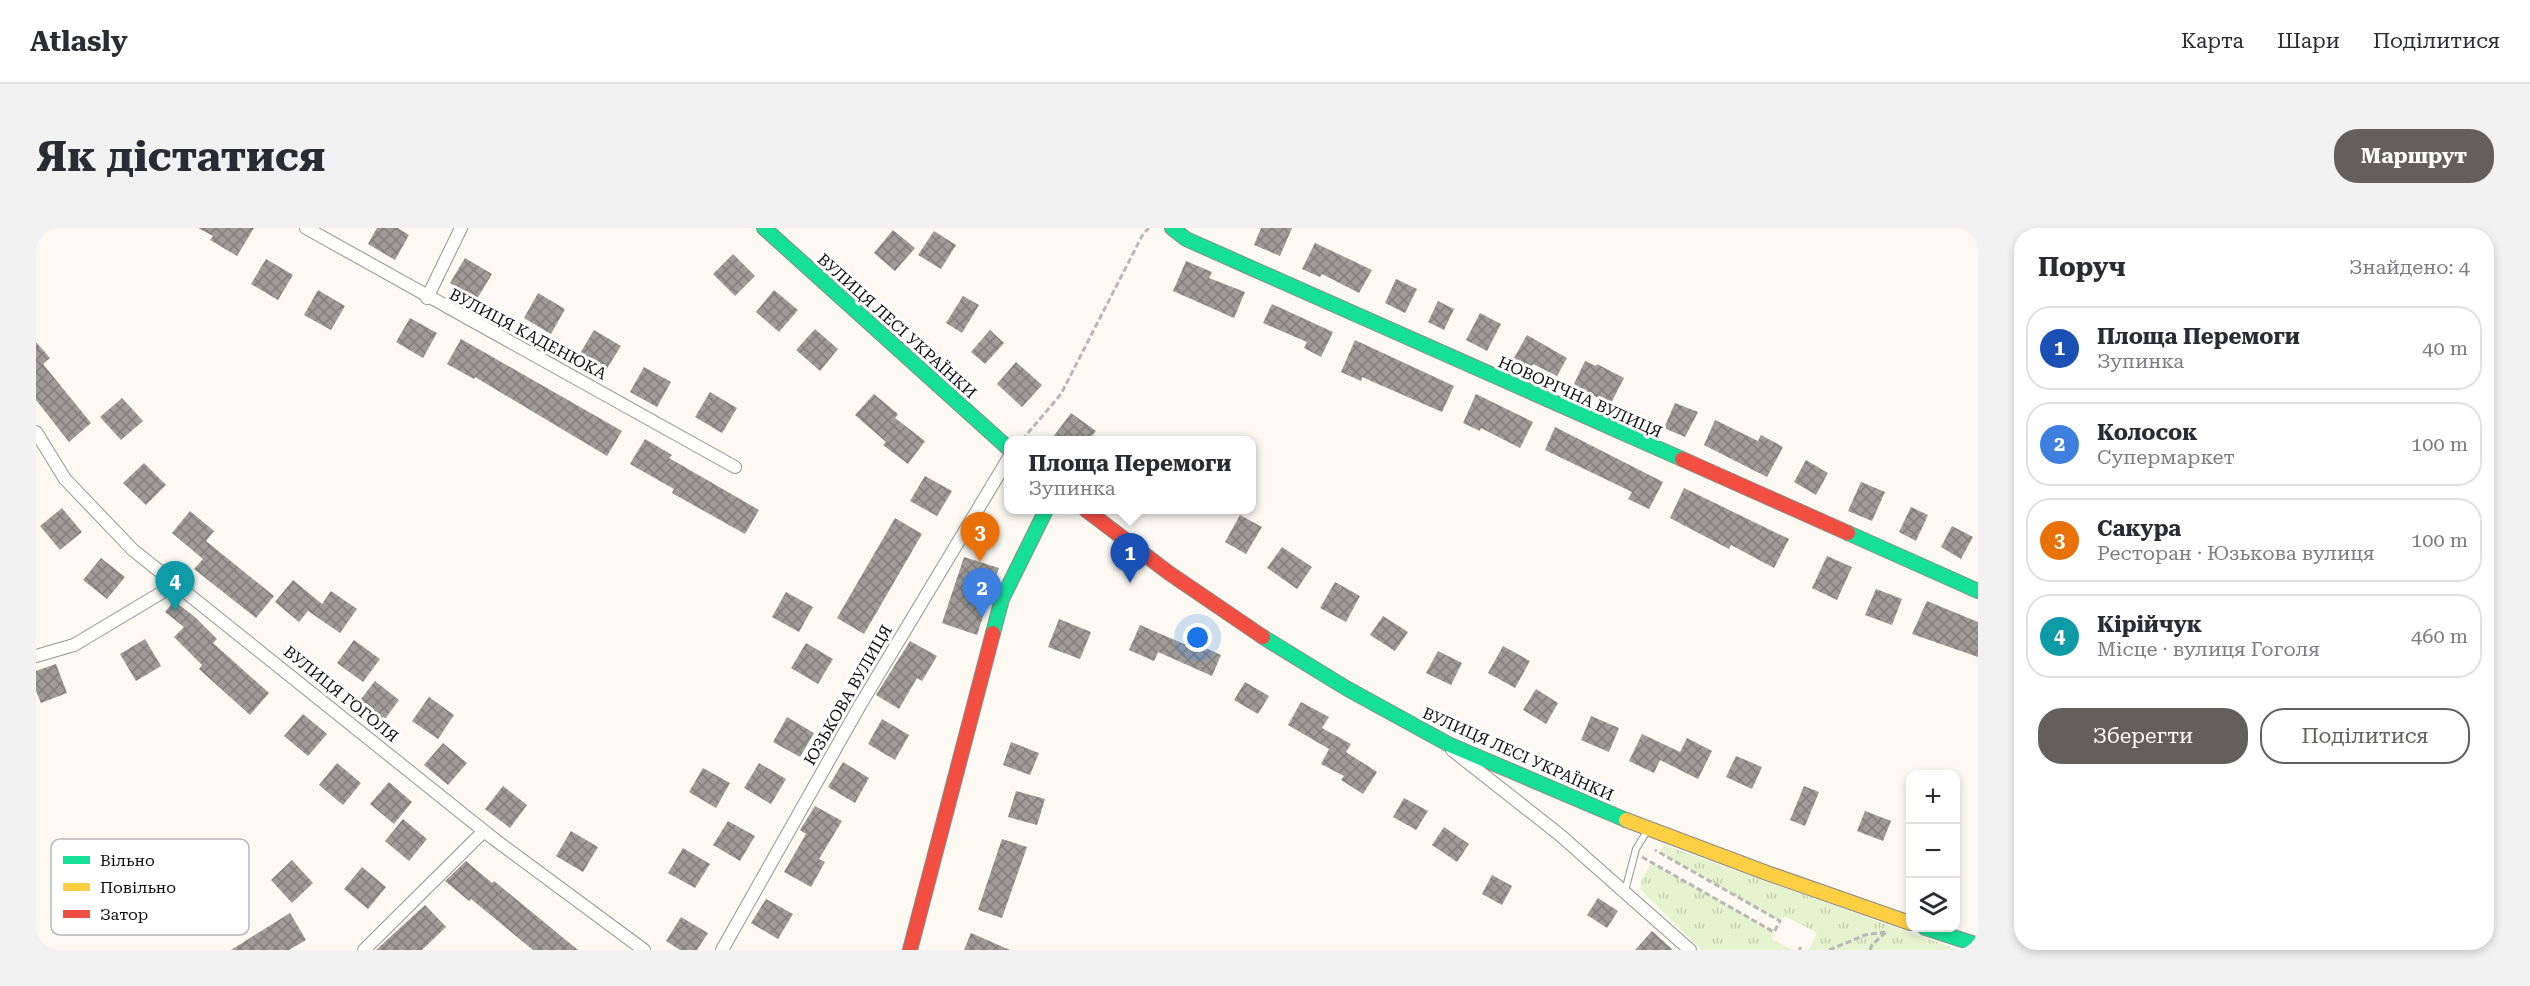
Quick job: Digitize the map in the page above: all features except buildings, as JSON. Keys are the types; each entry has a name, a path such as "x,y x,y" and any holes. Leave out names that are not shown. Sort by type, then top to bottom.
{"main road":[{"name":"ВУЛИЦЯ ЛЕСІ УКРАЇНКИ","path":"764,228 1004,444"},
{"name":"НОВОРІЧНА ВУЛИЦЯ","path":"1172,228 1186,239 1978,591"},
{"path":"910,950 1002,599 1044,514"},
{"name":"ВУЛИЦЯ ЛЕСІ УКРАЇНКИ","path":"1091,514 1227,613 1319,671 1437,739 1739,865 1906,921"},
{"path":"1940,932 1978,945"}],"street":[{"name":"ВУЛИЦЯ КАДЕНЮКА","path":"306,228 427,298 735,467"},
{"path":"427,298 461,228"},
{"name":"ВУЛИЦЯ ГОГОЛЯ","path":"36,432 65,479 133,550 484,831 644,950"},
{"name":"ЮЗЬКОВА ВУЛИЦЯ","path":"722,950 859,707 1004,466"},
{"path":"36,656 74,645 176,584"},
{"path":"1437,739 1626,891 1690,950"},
{"path":"364,950 484,831"}],"lane":[{"path":"1626,891 1635,853 1649,829"}],"path":[{"path":"1026,436 1061,394 1143,234 1149,228"},
{"path":"1635,853 1774,932 1780,921 1640,842"},
{"path":"1829,950 1865,935 1894,930"},
{"path":"1870,950 1885,932"}],"green space":[{"path":"1664,845 1959,950 1809,950 1817,933 1785,916 1780,921 1660,852"},
{"path":"1652,863 1774,932 1772,939 1793,950 1701,950 1640,889 1642,879"}],"traffic: fast":[{"path":"764,228 1004,444"},
{"path":"1172,228 1186,239 1682,459"},
{"path":"993,633 1002,599 1044,514"},
{"path":"1848,533 1978,591"},
{"path":"1263,637 1346,688 1448,744 1626,820"},
{"path":"1937,932 1978,945"}],"traffic: slow":[{"path":"1626,820 1906,922"}],"traffic: jam":[{"path":"1682,459 1848,533"},
{"path":"1091,514 1169,573 1263,637"},
{"path":"910,950 993,633"}],"place":[{"name":"Сакура","path":"980,562"},
{"name":"Площа Перемоги","path":"1130,583"},
{"name":"Кірійчук","path":"175,611"},
{"name":"Колосок","path":"982,618"}]}
